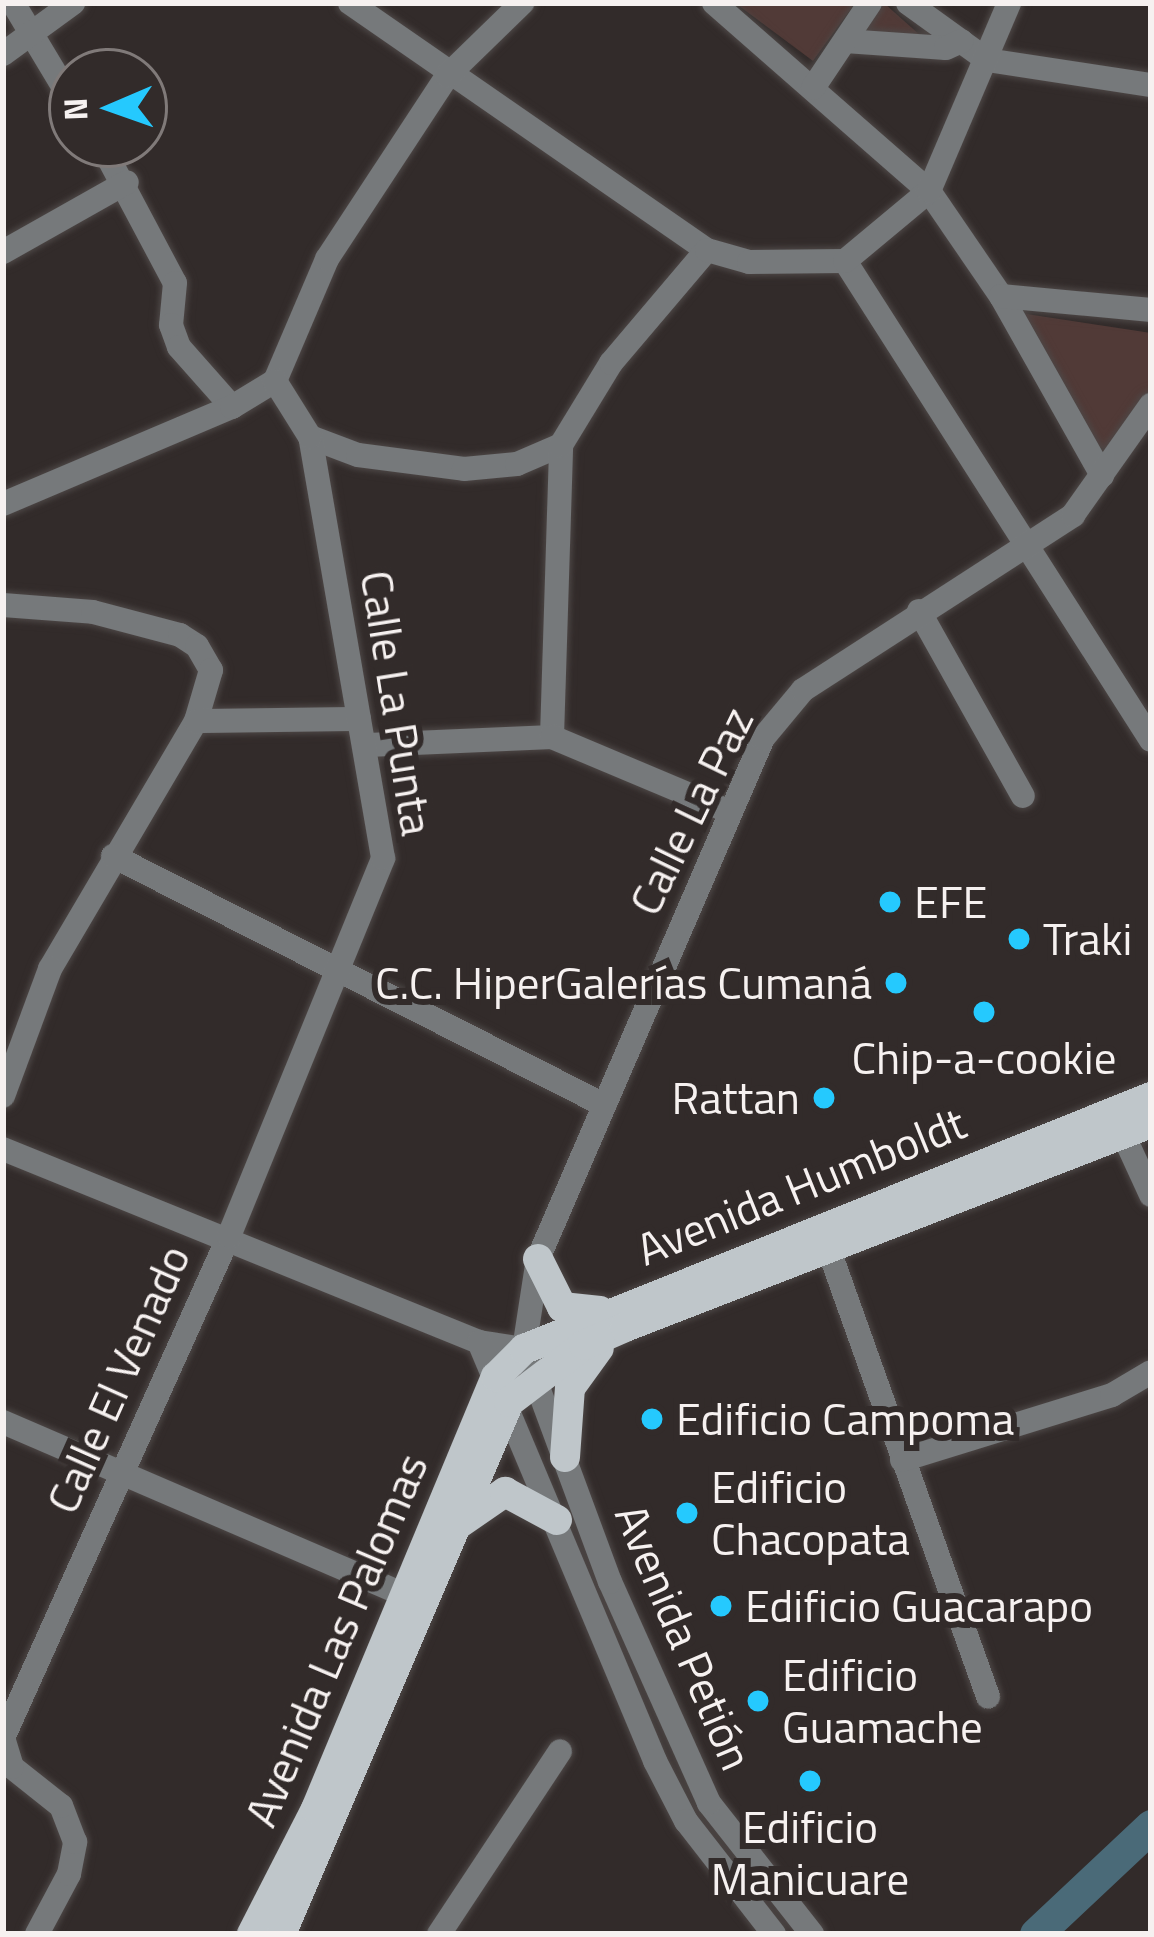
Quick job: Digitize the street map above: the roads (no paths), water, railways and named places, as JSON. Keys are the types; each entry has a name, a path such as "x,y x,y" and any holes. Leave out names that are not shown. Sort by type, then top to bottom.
{"main road":[{"name":"Avenida Humboldt","path":"824,1238 1151,1096"},
{"name":"Avenida Humboldt","path":"502,1389 524,1349 1137,1128"},
{"path":"538,1259 562,1307 614,1320 570,1388 565,1457"},
{"name":"Avenida Humboldt","path":"502,1389 535,1378 614,1320"},
{"name":"Avenida Las Palomas","path":"281,1934 354,1778 452,1532 502,1389"},
{"name":"Avenida Las Palomas","path":"252,1934 316,1809 403,1594 502,1389"},
{"path":"452,1532 488,1497 505,1492 557,1520"}],"street":[{"path":"19,16 73,3"},
{"path":"350,3 447,76 707,250 748,262 845,261 929,191 1009,3"},
{"path":"3,504 232,407 275,381 327,260 447,76 522,3"},
{"path":"714,3 929,191 1000,296 1102,475"},
{"path":"813,88 871,3"},
{"path":"908,3 987,60 1151,85"},
{"path":"3,54 19,16"},
{"path":"19,16 48,63"},
{"path":"845,41 946,48 962,41"},
{"path":"117,168 175,283 170,326 178,347 232,407"},
{"path":"3,252 127,182"},
{"path":"552,737 561,445 660,296 707,250"},
{"path":"845,261 1151,740"},
{"path":"1000,296 1151,310"},
{"name":"Calle La Punta","path":"229,1236 383,858 368,746 359,719 310,437 275,381"},
{"name":"Calle La Paz","path":"524,1349 538,1259 763,738 803,690 1026,540 1073,515 1151,405"},
{"path":"310,437 358,454 464,469 518,464 561,445"},
{"path":"3,605 93,612 180,635 211,670 196,722 50,969 3,1096"},
{"path":"919,611 1023,796"},
{"path":"196,722 359,719"},
{"path":"368,746 552,737 730,812"},
{"path":"113,856 342,966 604,1106"},
{"path":"1137,1128 1151,1195"},
{"path":"3,1148 229,1236 479,1342 524,1349"},
{"name":"Calle El Venado","path":"37,1934 69,1874 75,1842 61,1806 11,1767 4,1738 229,1236"},
{"path":"824,1238 988,1697"},
{"name":"Avenida Petión","path":"479,1342 686,1821 775,1934"},
{"name":"Avenida Petión","path":"524,1349 638,1648 709,1803 812,1934"},
{"path":"902,1460 1112,1395 1151,1372"},
{"path":"3,1422 403,1594"},
{"path":"439,1934 560,1750"}],"waterway":[{"path":"1036,1934 1151,1826"}],"place":[{"name":"EFE","path":"890,902"},
{"name":"Traki","path":"1019,939"},
{"name":"C.C. HiperGalerías Cumaná","path":"896,983"},
{"name":"Chip-a-cookie","path":"984,1012"},
{"name":"Rattan","path":"824,1098"},
{"name":"Edificio Campoma","path":"652,1419"},
{"name":"Edificio Chacopata","path":"687,1513"},
{"name":"Edificio Guacarapo","path":"721,1606"},
{"name":"Edificio Guamache","path":"758,1701"},
{"name":"Edificio Manicuare","path":"810,1781"}]}
